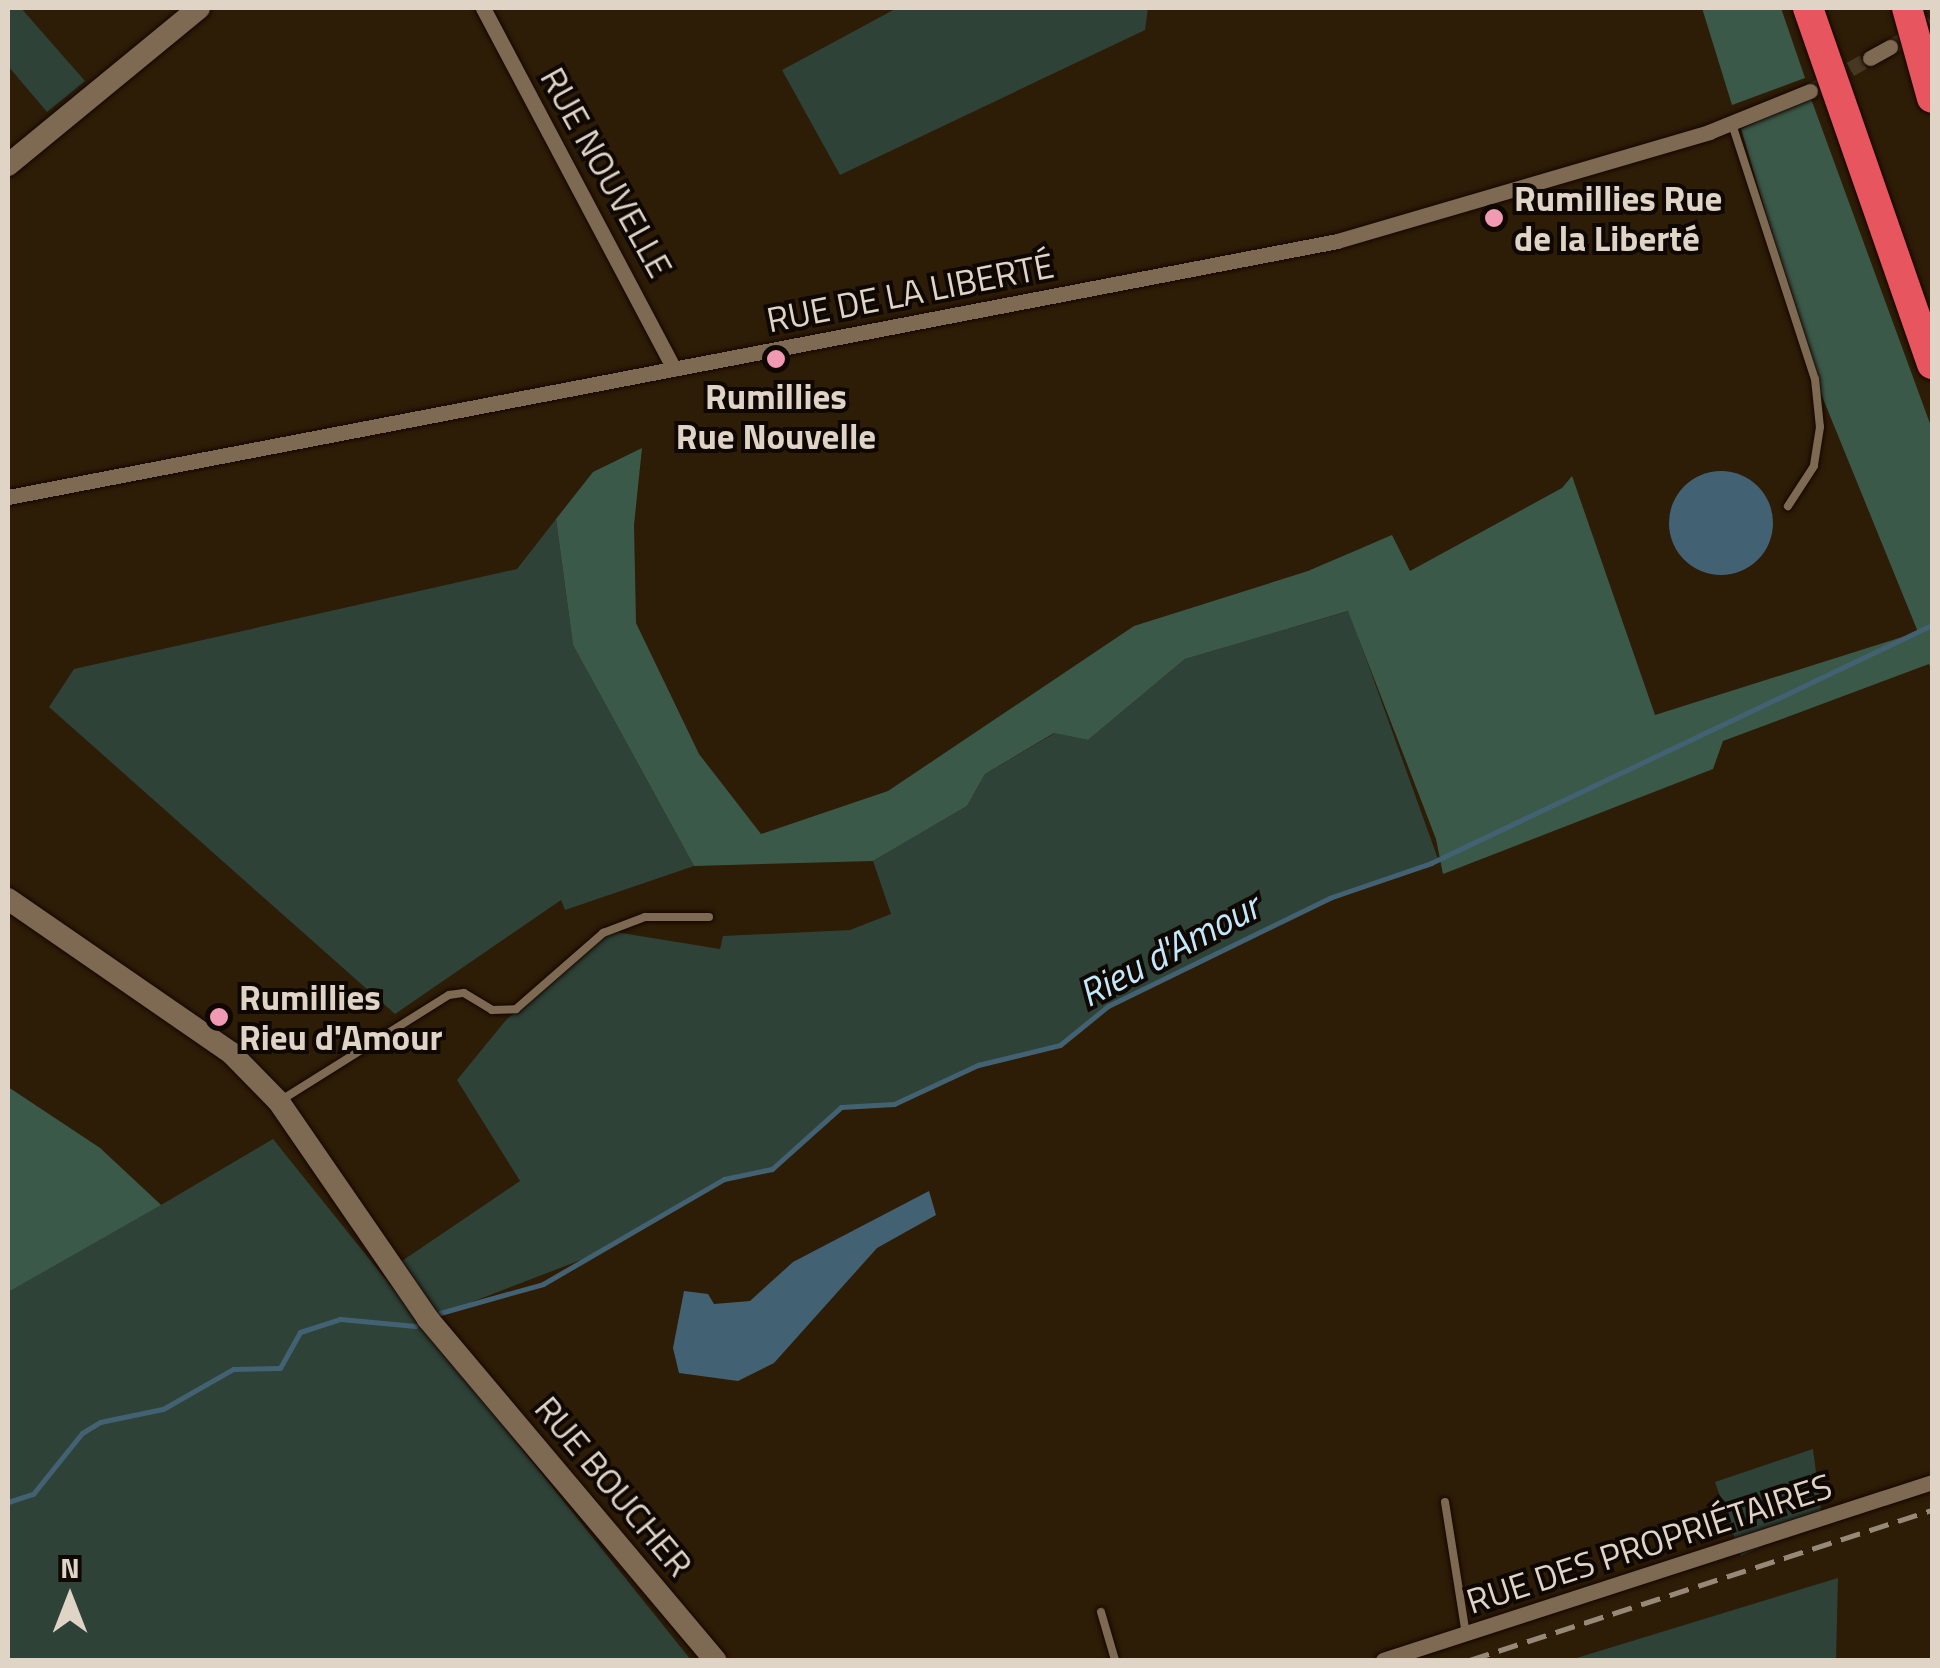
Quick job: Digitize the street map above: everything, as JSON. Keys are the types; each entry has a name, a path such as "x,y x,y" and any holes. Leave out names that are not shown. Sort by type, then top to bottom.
{"highway":[{"path":"1808,8 1932,364"},
{"path":"1907,8 1932,98"}],"street":[{"path":"8,166 199,8"},
{"name":"RUE NOUVELLE","path":"483,8 674,368"},
{"path":"1870,58 1890,48"},
{"name":"RUE DE LA LIBERTÉ","path":"8,497 1346,239 1732,124 1810,92"},
{"name":"RUE BOUCHER","path":"8,900 231,1052 279,1102 459,1356 715,1660"},
{"name":"RUE DES PROPRIÉTAIRES","path":"1383,1660 1932,1482"}],"lane":[{"path":"1732,124 1815,379 1820,427 1814,466 1788,506"},
{"path":"279,1102 449,995 464,993 492,1010 516,1008 603,933 645,917 708,917"},
{"path":"1446,1502 1466,1634"},
{"path":"1102,1612 1114,1660"}],"green space":[{"path":"8,8 21,8 85,81 47,112 8,66"},
{"path":"897,8 1148,8 1145,30 840,175 782,70"},
{"path":"1702,8 1781,8 1805,78 1732,105"},
{"path":"1810,96 1932,429 1932,671 1929,664 1723,741 1713,769 1443,874 1436,839 1348,611 1185,659 1088,740 1054,733 985,774 967,806 873,861 694,866 573,645 556,519 593,472 642,448 634,525 636,623 699,754 761,834 888,791 1134,626 1308,571 1392,535 1410,571 1562,488 1572,476 1655,715 1918,632 1815,379 1741,129"},
{"path":"556,519 573,645 694,866 565,910 561,900 395,1014 49,707 74,669 517,569"},
{"path":"1349,611 1438,859 1293,916 1108,1006 1060,1045 972,1068 894,1104 841,1107 772,1169 724,1179 591,1256 428,1319 396,1265 520,1181 457,1080 506,1020 609,931 720,949 723,936 850,930 891,914 873,861 967,806 985,774 1055,733 1088,740 1185,659"},
{"path":"8,1087 100,1148 161,1205 273,1139 691,1660 8,1660"},
{"path":"8,1087 100,1148 161,1205 8,1292"},
{"path":"1813,1449 1822,1518 1741,1556 1715,1482"},
{"path":"1838,1578 1836,1660 1570,1660"}],"water":[{"path":"1721,471 1741,475 1758,486 1769,503 1773,523 1769,543 1758,560 1741,571 1721,575 1701,571 1684,560 1673,543 1669,523 1673,503 1684,486 1701,475"},
{"path":"929,1191 936,1215 877,1248 774,1363 738,1381 679,1373 673,1348 684,1291 708,1294 714,1304 750,1301 793,1262"}],"waterway":[{"name":"Rieu d'Amour","path":"440,1313 543,1284 724,1179 772,1169 841,1107 894,1104 978,1065 1060,1045 1108,1006 1329,898 1431,863 1932,625"},
{"name":"Rieu d'Amour","path":"8,1502 33,1494 82,1433 100,1422 163,1409 233,1369 280,1368 300,1332 340,1319 416,1326"}],"tunnel":[{"path":"1890,47 1932,23"},
{"path":"1810,91 1870,58"}],"railway":[{"path":"1470,1660 1932,1510"}],"place":[{"name":"Rumillies Rue de la Liberté","path":"1494,218"},
{"name":"Rumillies Rue Nouvelle","path":"776,359"},
{"name":"Rumillies Rieu d'Amour","path":"219,1017"}]}
